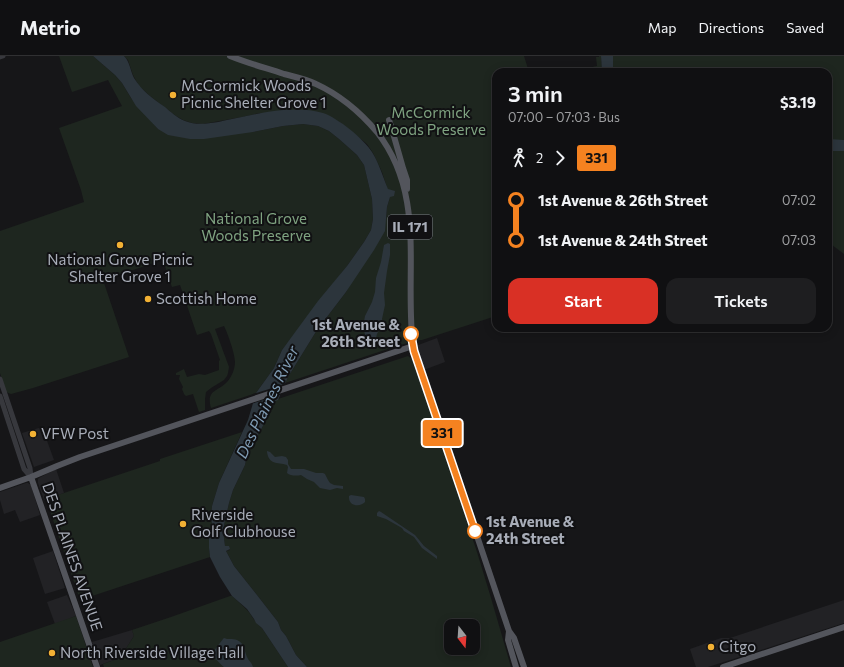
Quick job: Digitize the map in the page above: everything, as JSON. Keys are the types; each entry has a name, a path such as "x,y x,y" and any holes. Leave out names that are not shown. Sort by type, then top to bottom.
{"main road":[{"name":"IL 171","path":"230,56 244,62 301,78 338,96 367,120 387,146 399,172 407,199 410,229 410,312 413,346 509,631 514,638 524,667"},
{"path":"389,120 407,180 407,199"},
{"path":"0,488 31,478 80,457 413,346"},
{"name":"DES PLAINES AVENUE","path":"31,478 96,667"},
{"path":"723,667 844,627"},
{"name":"IL 171","path":"509,631 508,640 516,667"}],"street":[{"name":"DES PLAINES AVENUE","path":"0,379 30,468 31,478"},
{"name":"DES PLAINES AVENUE","path":"0,396 24,469 31,478"}],"shaded area":[{"path":"437,338 445,362 421,371 413,347"},
{"path":"42,427 54,460 34,467 22,433"},
{"path":"56,469 64,493 44,500 38,479"},
{"path":"26,483 31,485 40,515 20,522 15,510 4,514 0,500 0,492"},
{"path":"53,551 65,588 45,594 33,558"},
{"path":"67,595 76,616 55,624 47,602"},
{"path":"844,600 844,623 708,667 696,667 690,649 721,638 730,638"},
{"path":"132,630 134,636 120,658 100,665 92,642"}],"green space":[{"name":"National Grove Woods Preserve","path":"59,56 93,56 115,75 131,98 158,129 253,132 303,124 318,126 329,131 339,139 357,155 364,165 372,199 373,219 371,230 347,266 282,350 274,368 256,393 211,408 211,394 229,380 232,375 235,362 234,354 224,326 215,329 229,367 227,376 224,380 206,392 205,410 199,412 193,394 186,396 184,394 182,389 183,387 179,379 180,375 176,375 176,373 184,369 187,377 199,374 205,375 219,370 220,360 209,331 197,335 180,285 172,287 163,260 103,280 129,357 33,388 11,394 6,392 0,373 0,231 84,202 59,128 122,106 108,80 72,92"},
{"name":"McCormick Woods Preserve","path":"124,56 524,56 528,68 492,68 492,317 422,340 400,345 285,383 317,330 346,292 386,219 390,197 382,172 373,153 367,144 338,121 260,113 203,124 183,120 139,86 133,75 128,60"},
{"path":"601,56 602,68 592,68 597,66 596,57"},
{"path":"613,56 844,56 844,254 832,245 832,68 607,68 612,66"},
{"path":"408,356 412,359 477,552 511,667 307,667 296,655 278,622 234,566 226,551 230,550 225,546 223,530 233,490 245,465 247,455 275,400"},
{"path":"242,432 219,483 212,506 212,525 209,538 210,557 80,600 46,499"},
{"path":"232,596 247,610 257,624 262,628 288,667 104,667 103,664 120,658 134,636 132,630"},
{"path":"76,616 93,667 0,667 0,642"}],"water":[{"name":"Des Plaines River","path":"93,56 124,56 129,63 134,78 144,91 177,117 191,123 208,123 264,112 288,110 303,110 323,113 336,119 363,141 377,161 388,189 395,191 394,196 390,197 387,207 385,231 346,292 317,330 288,377 278,400 275,401 247,455 245,465 233,490 223,530 225,546 229,546 230,549 226,551 234,566 278,622 296,655 307,667 288,667 262,628 256,623 247,609 232,596 220,577 210,557 209,538 212,525 212,506 219,483 248,420 256,393 274,368 282,350 318,301 347,266 371,230 373,219 372,199 364,165 357,155 339,139 329,131 318,126 303,124 283,126 204,139 190,139 168,135 158,129 136,106 122,83"},
{"path":"601,56 613,56 613,68 602,68"},
{"path":"832,139 844,140 844,151 832,151"},
{"path":"388,243 390,244 390,255 384,293 385,305 382,319 383,323 376,338 371,343 366,338 363,327 365,316 375,292 376,278 384,245"},
{"path":"267,451 275,457 286,457 291,469 304,469 325,474 330,483 343,486 343,489 337,488 330,490 320,488 314,482 301,475 294,476 288,474 287,465 272,461 268,456"},
{"path":"349,496 364,497 365,502 361,505 353,504 349,500"},
{"path":"379,511 415,535 424,546 437,556 437,559 422,548 414,537 402,528 377,516"},
{"path":"224,638 235,639 242,643 248,659 253,667 224,667 220,664 213,652"}],"pier":[{"path":"288,383 283,394 251,404 253,394"}],"bus line":[{"name":"331","path":"411,334 414,351 475,531"}],"place":[{"name":"McCormick Woods Picnic Shelter Grove 1","path":"173,95"},
{"name":"National Grove Picnic Shelter Grove 1","path":"120,245"},
{"name":"Scottish Home","path":"148,299"},
{"name":"1st Avenue & 26th Street","path":"411,334"},
{"name":"VFW Post","path":"33,434"},
{"name":"Riverside Golf Clubhouse","path":"183,524"},
{"name":"1st Avenue & 24th Street","path":"475,531"},
{"name":"Citgo","path":"711,647"},
{"name":"North Riverside Village Hall","path":"52,653"}]}
